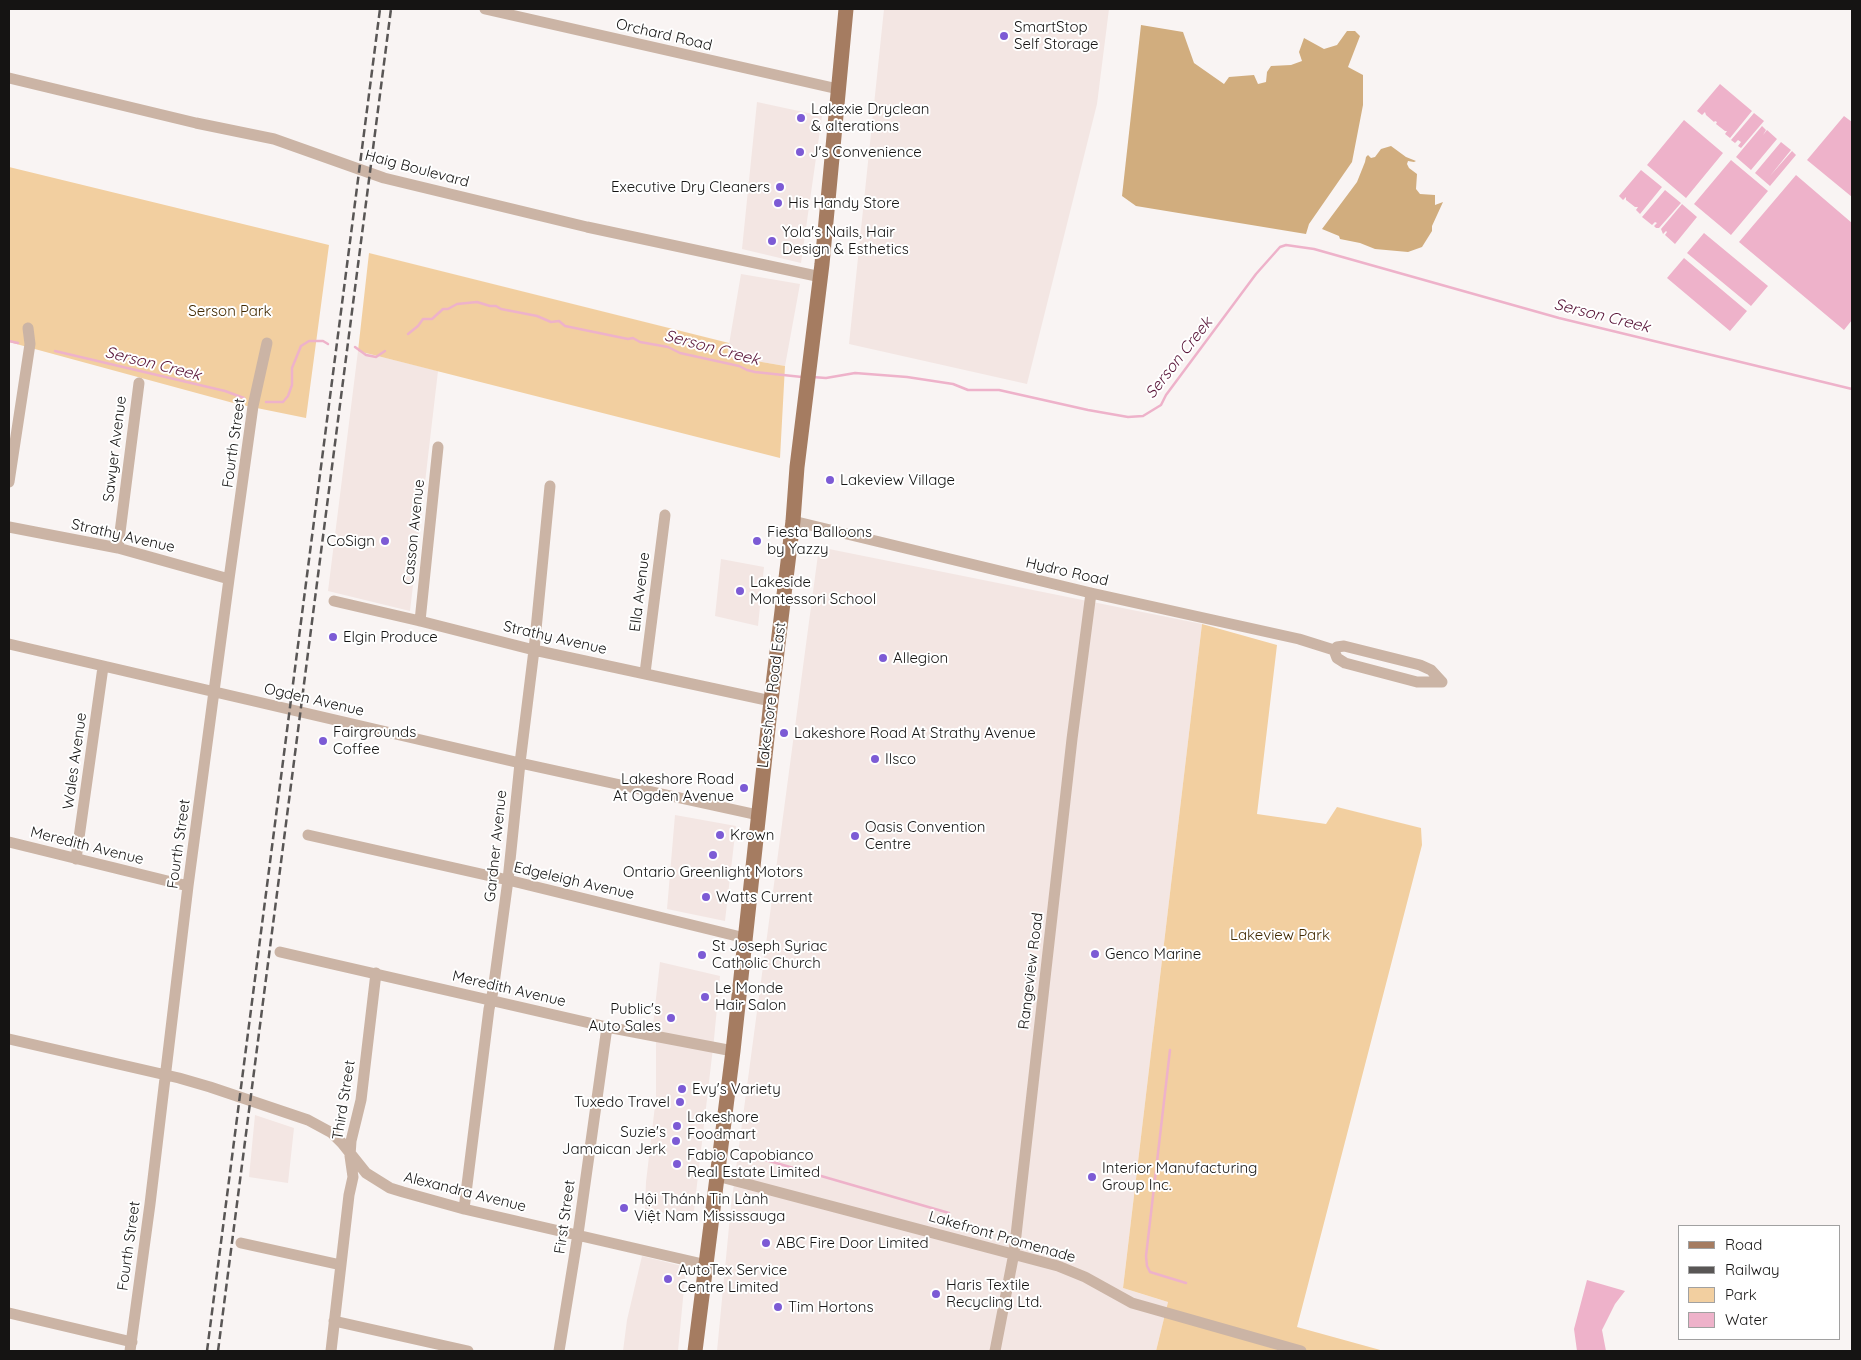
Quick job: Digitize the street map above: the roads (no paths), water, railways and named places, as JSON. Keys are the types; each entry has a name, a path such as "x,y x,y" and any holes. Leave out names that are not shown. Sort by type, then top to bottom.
{"main road":[{"name":"Lakeshore Road East","path":"695,1351 733,1051 758,815 793,522 797,467 821,277 846,9"}],"street":[{"name":"Orchard Road","path":"485,9 838,89"},
{"name":"Haig Boulevard","path":"9,78 196,123 274,139 340,164 394,180 587,227 821,277"},
{"path":"9,482 30,344 28,328"},
{"name":"Fourth Street","path":"131,1346 188,886 229,579 253,406 267,343"},
{"name":"Sawyer Avenue","path":"118,548 139,383"},
{"name":"Casson Avenue","path":"420,621 438,447"},
{"name":"Gardner Avenue","path":"464,1209 489,1009 492,1000 508,880 550,486"},
{"name":"Ella Avenue","path":"646,673 665,515"},
{"name":"Hydro Road","path":"793,522 1091,593 1274,634 1334,650"},
{"name":"Strathy Avenue","path":"9,527 118,548 229,579"},
{"name":"Rangeview Road","path":"995,1351 1014,1253 1091,593"},
{"name":"Strathy Avenue","path":"334,601 534,650 771,701"},
{"name":"Ogden Avenue","path":"9,644 520,763 758,815"},
{"path":"1344,646 1420,665 1431,670 1442,682 1417,682 1345,663 1337,658 1334,650 1337,647 1344,646"},
{"name":"Wales Avenue","path":"76,859 103,667"},
{"name":"Edgeleigh Avenue","path":"308,835 508,880 745,938"},
{"name":"Meredith Avenue","path":"9,842 188,886"},
{"name":"Meredith Avenue","path":"280,952 607,1027 733,1051"},
{"name":"Third Street","path":"331,1351 349,1195 353,1178 350,1156 351,1141 361,1100 376,973"},
{"name":"First Street","path":"559,1351 578,1234 607,1027"},
{"name":"Alexandra Avenue","path":"9,1039 210,1087 308,1120 332,1133 342,1142 350,1156 366,1173 390,1188 464,1209 707,1265"},
{"name":"Lakefront Promenade","path":"717,1176 1058,1266 1085,1277 1132,1303 1301,1351"},
{"path":"241,1243 341,1265"},
{"path":"9,1313 131,1346"},
{"path":"334,1321 468,1351"}],"water":[{"path":"1720,84 1752,111 1730,138 1725,134 1727,131 1716,124 1717,122 1714,122 1705,112 1702,115 1697,111"},
{"path":"1754,113 1764,121 1741,148 1738,146 1741,142 1738,140 1735,143 1731,140"},
{"path":"1844,116 1852,122 1852,197 1807,160"},
{"path":"1684,120 1723,153 1686,198 1647,165"},
{"path":"1762,126 1766,130 1763,135 1767,130 1777,139 1751,170 1736,157"},
{"path":"1781,142 1791,150 1770,176 1792,151 1796,155 1770,186 1755,173"},
{"path":"1731,160 1768,191 1731,235 1694,204"},
{"path":"1641,170 1662,187 1640,214 1636,210 1638,207 1635,207 1626,200 1626,197 1623,200 1619,196"},
{"path":"1796,175 1852,223 1852,320 1844,330 1739,242"},
{"path":"1665,190 1681,203 1659,228 1656,228 1654,226 1657,223 1655,222 1652,225 1642,217"},
{"path":"1682,204 1697,217 1675,244 1665,235 1667,232 1663,234 1661,229"},
{"path":"1704,233 1768,286 1751,306 1687,253"},
{"path":"1684,258 1747,311 1730,331 1667,278"},
{"path":"1587,1280 1625,1291 1615,1304 1602,1330 1606,1351 1577,1351 1574,1329"}],"waterway":[{"name":"Serson Creek","path":"812,377 826,378 855,373 907,377 953,384 968,390 999,390 1128,417 1143,416 1161,405 1166,395 1256,274 1280,247 1286,245 1314,249 1559,318 1852,389"},
{"name":"Serson Creek","path":"408,334 423,319 432,319 443,309 448,309 457,304 477,302 537,316 551,322 559,321 565,326 628,339 633,338 640,342 668,347 680,353 739,366 755,372 802,377"},
{"name":"Serson Creek","path":"9,341 18,343"},
{"name":"Serson Creek","path":"266,402 283,402 288,396 292,385 292,368 301,346 309,341 323,341 328,344"},
{"name":"Serson Creek","path":"355,347 366,355 376,357 385,351"},
{"name":"Serson Creek","path":"55,351 225,391 244,398"},
{"path":"1170,1050 1146,1256 1150,1272 1186,1283"},
{"path":"745,1154 949,1213"}],"railway":[{"path":"207,1351 380,9"},
{"path":"218,1351 391,9"}],"place":[{"name":"SmartStop Self Storage","path":"1004,36"},
{"name":"Lakexie Dryclean & alterations","path":"801,118"},
{"name":"J's Convenience","path":"800,152"},
{"name":"Executive Dry Cleaners","path":"780,187"},
{"name":"His Handy Store","path":"778,203"},
{"name":"Yola's Nails, Hair Design & Esthetics","path":"772,241"},
{"name":"Lakeview Village","path":"830,480"},
{"name":"CoSign","path":"385,541"},
{"name":"Fiesta Balloons by Yazzy","path":"757,541"},
{"name":"Lakeside Montessori School","path":"740,591"},
{"name":"Elgin Produce","path":"333,637"},
{"name":"Allegion","path":"883,658"},
{"name":"Lakeshore Road At Strathy Avenue","path":"784,733"},
{"name":"Fairgrounds Coffee","path":"323,741"},
{"name":"Ilsco","path":"875,759"},
{"name":"Lakeshore Road At Ogden Avenue","path":"744,788"},
{"name":"Krown","path":"720,835"},
{"name":"Oasis Convention Centre","path":"855,836"},
{"name":"Ontario Greenlight Motors","path":"713,855"},
{"name":"Watts Current","path":"706,897"},
{"name":"Genco Marine","path":"1095,954"},
{"name":"St Joseph Syriac Catholic Church","path":"702,955"},
{"name":"Le Monde Hair Salon","path":"705,997"},
{"name":"Public's Auto Sales","path":"671,1018"},
{"name":"Evy's Variety","path":"682,1089"},
{"name":"Tuxedo Travel","path":"680,1102"},
{"name":"Lakeshore Foodmart","path":"677,1126"},
{"name":"Suzie's Jamaican Jerk","path":"676,1141"},
{"name":"Fabio Capobianco Real Estate Limited","path":"677,1164"},
{"name":"Interior Manufacturing Group Inc.","path":"1092,1177"},
{"name":"Hội Thánh Tin Lành Việt Nam Mississauga","path":"624,1208"},
{"name":"ABC Fire Door Limited","path":"766,1243"},
{"name":"AutoTex Service Centre Limited","path":"668,1279"},
{"name":"Haris Textile Recycling Ltd.","path":"936,1294"},
{"name":"Tim Hortons","path":"778,1307"}],"park label":[{"name":"Serson Park","path":"230,311"},
{"name":"Lakeview Park","path":"1280,935"}]}
